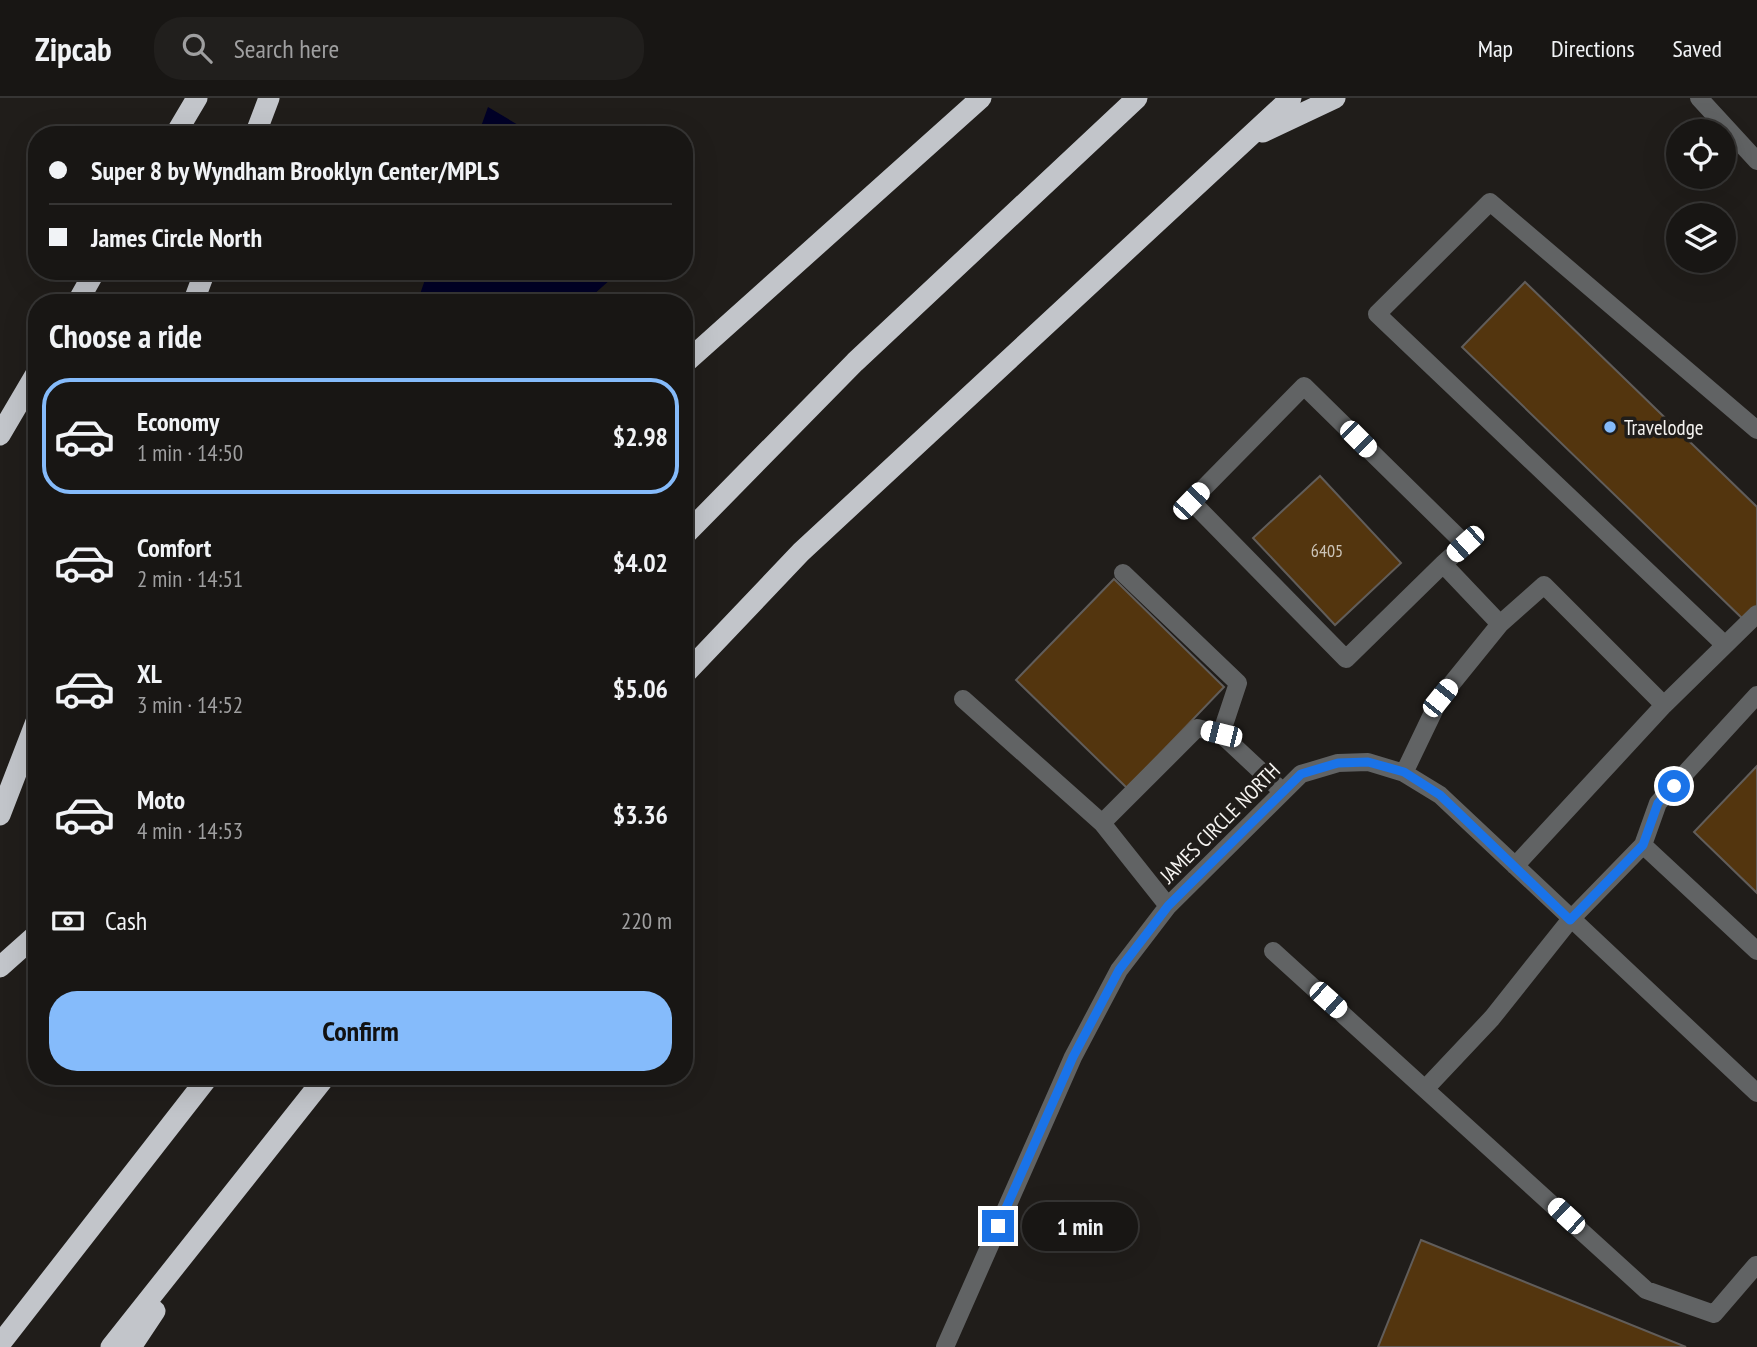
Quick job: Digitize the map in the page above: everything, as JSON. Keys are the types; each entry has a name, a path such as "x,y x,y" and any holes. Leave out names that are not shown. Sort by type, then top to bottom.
{"highway":[{"path":"180,126 197,98"},
{"path":"258,126 269,98"},
{"path":"693,356 981,98"},
{"path":"693,527 873,345 1137,98"},
{"path":"693,666 802,552 1238,144 1291,98"},
{"path":"1238,144 1335,98"},
{"path":"0,435 28,387"},
{"path":"0,815 28,742"},
{"path":"0,967 28,942"},
{"path":"0,1344 202,1085"},
{"path":"111,1347 234,1188 319,1085"},
{"path":"131,1347 234,1188"}],"street":[{"path":"1699,98 1757,161"},
{"path":"1725,645 1377,314 1490,202 1757,430"},
{"path":"1304,386 1465,544 1443,564 1346,659 1191,501 1304,386"},
{"path":"1443,564 1500,624"},
{"path":"1123,573 1238,682 1221,734"},
{"path":"1404,772 1440,698 1500,624 1544,585 1664,705"},
{"path":"1515,866 1664,705 1757,614"},
{"path":"1426,1088 1492,1018 1570,920 1643,845 1658,803 1756,698"},
{"path":"963,699 1102,823 1168,906"},
{"path":"1102,823 1197,728 1221,734 1282,791"},
{"name":"JAMES CIRCLE NORTH","path":"945,1347 1073,1057 1119,970 1168,906 1301,774 1338,763 1368,762 1404,772 1440,795 1757,1093"},
{"path":"1643,845 1757,950"},
{"path":"1273,951 1646,1290 1714,1314 1756,1265"}],"water":[{"path":"488,107 520,126 481,126"},
{"path":"425,280 610,280 594,294 420,294"}],"building":[{"name":"Travelodge","path":"1525,282 1757,507 1757,609 1745,621 1462,347"},
{"path":"1320,476 1401,563 1335,625 1253,538"},
{"path":"1114,579 1224,687 1127,788 1016,680"},
{"path":"1757,766 1757,893 1694,832"},
{"path":"1421,1240 1686,1347 1378,1347"}],"place":[{"name":"Travelodge","path":"1610,427"}],"route":[{"path":"998,1226 1073,1057 1119,970 1168,906 1301,774 1338,763 1368,762 1404,772 1440,795 1570,920 1643,845 1658,803 1674,786"}]}
